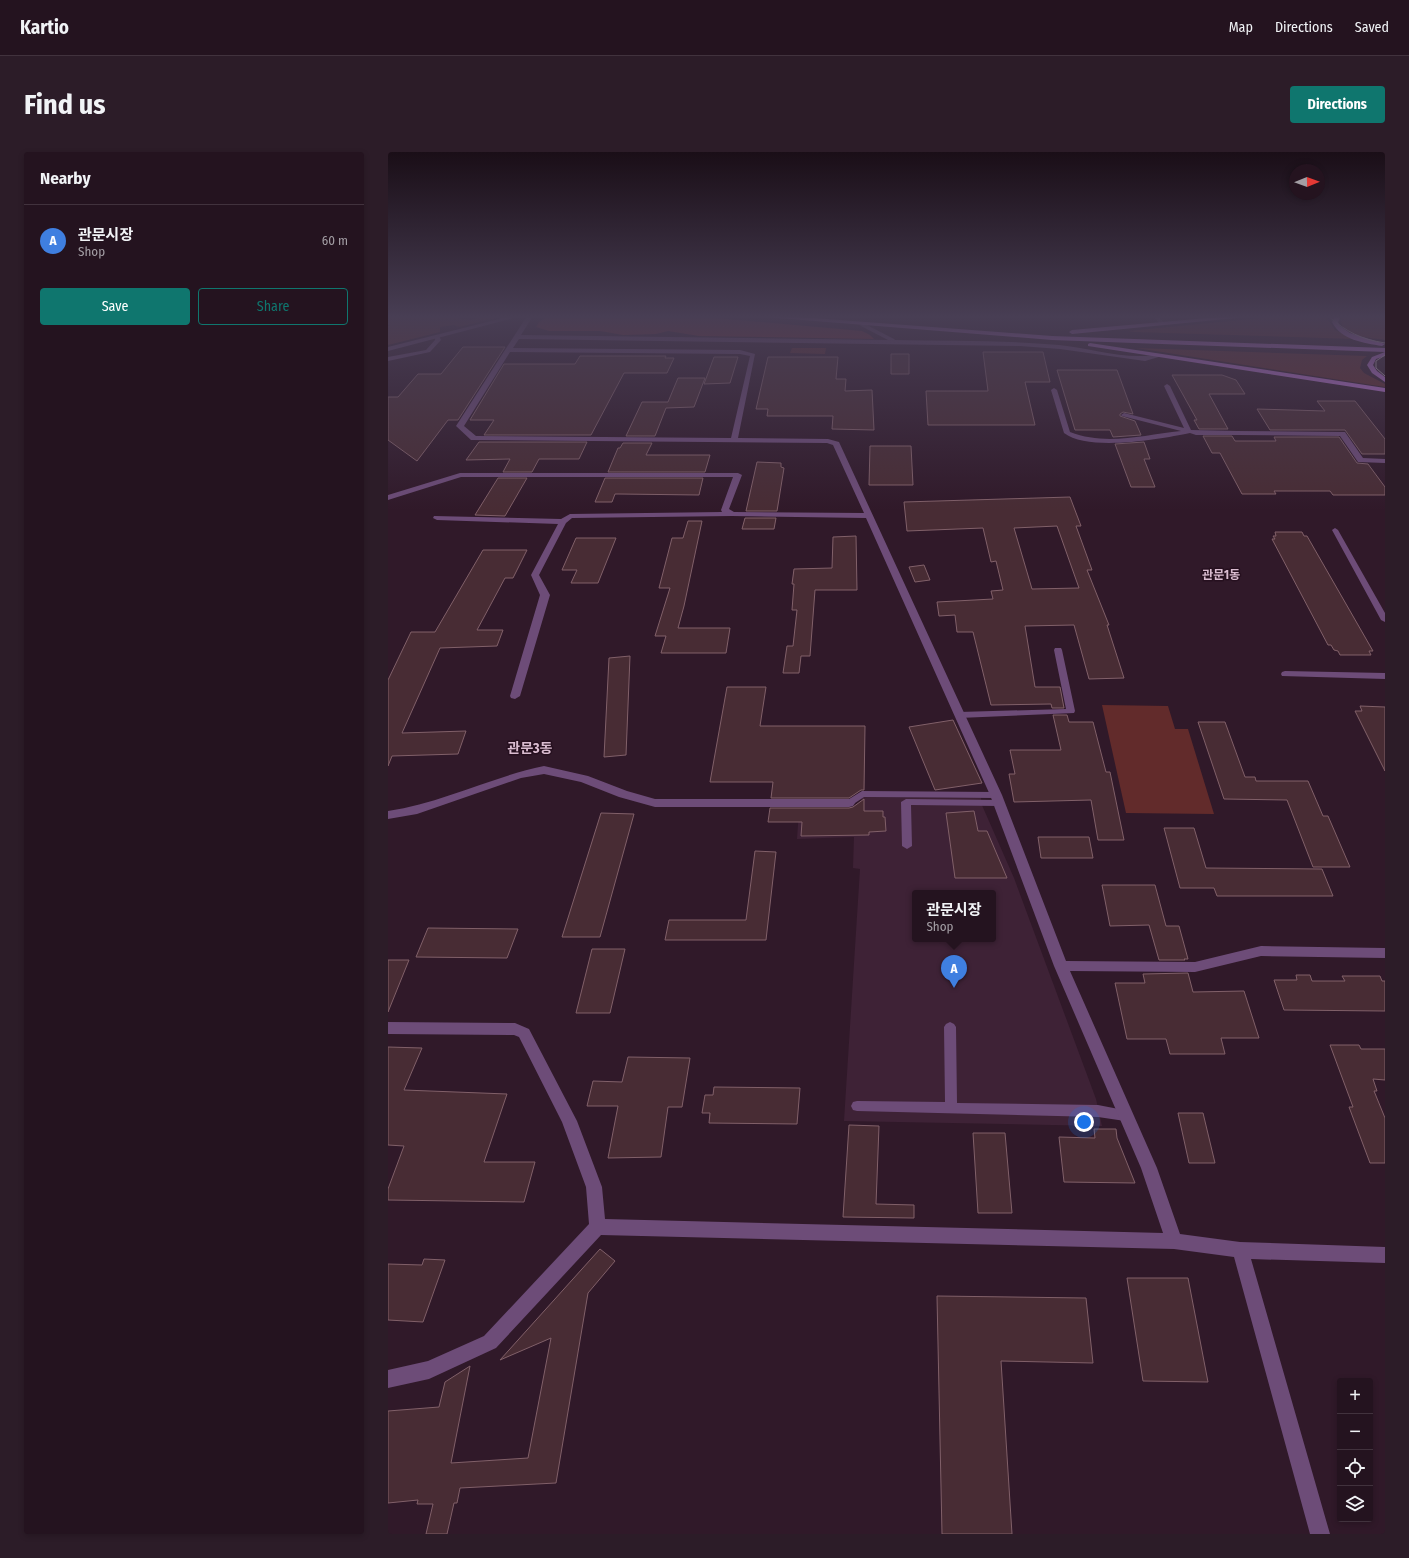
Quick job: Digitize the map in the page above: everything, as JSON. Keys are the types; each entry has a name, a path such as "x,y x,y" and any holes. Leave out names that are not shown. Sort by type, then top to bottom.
{"highway":[{"path":"1322,380 1385,390"}],"street":[{"path":"489,380 460,426 474,438 828,441 836,444 997,799 1061,966 1149,1168 1174,1241"},
{"path":"734,440 747,380"},
{"path":"1238,433 1342,434 1361,460 1385,461"},
{"path":"388,498 460,475 738,475 725,510 732,514"},
{"path":"515,696 545,594 535,575 563,522 570,516 732,514 868,516"},
{"path":"437,518 563,522"},
{"path":"388,815 413,811 519,775 544,770 584,779 655,804 849,803"},
{"path":"1061,966 1196,967 1261,951 1385,953"},
{"path":"388,1028 515,1029 524,1034 572,1129 594,1187 597,1227 490,1342 429,1370 388,1379"},
{"path":"597,1227 1174,1241 1240,1250 1385,1255"},
{"path":"1240,1250 1320,1534"}],"lane":[{"path":"1167,386 1189,432"},
{"path":"1054,390 1067,434 1077,438 1096,441 1133,441 1172,433 1189,432"},
{"path":"1124,415 1196,434 1238,433"},
{"path":"1335,530 1385,620"},
{"path":"959,715 1071,710 1058,650"},
{"path":"1285,674 1385,676"},
{"path":"849,803 862,794 997,799"},
{"path":"907,846 906,802 997,799"},
{"path":"950,1027 951,1107"},
{"path":"857,1106 1098,1111 1125,1115"}],"shaded area":[{"path":"1343,380 1378,380 1385,384 1385,387"},
{"path":"1102,705 1168,706 1175,729 1188,729 1214,814 1126,813"},
{"path":"862,797 981,798 981,803 1014,878 1096,1099 1102,1126 844,1121 860,869 853,868 854,837 797,839 799,810 861,808"}],"building":[{"path":"412,380 483,380 458,420 448,420 417,461 388,440 388,397 398,397"},
{"path":"494,380 620,380 591,435 484,435 494,420 470,420"},
{"path":"677,380 704,380 694,407 666,408 655,436 626,436 642,402 668,402"},
{"path":"705,380 731,380 730,383 704,384"},
{"path":"763,380 846,380 845,391 872,390 874,430 832,429 833,416 767,416 768,409 756,409"},
{"path":"987,380 1050,380 1050,382 1025,382 1035,425 928,425 926,391 988,391"},
{"path":"1060,380 1121,380 1133,414 1123,412 1120,416 1135,421 1141,435 1113,437 1110,430 1075,430"},
{"path":"1175,380 1236,380 1245,394 1209,394 1228,429 1199,429 1194,420 1197,420"},
{"path":"1317,401 1355,401 1385,439 1385,454 1362,454 1345,430 1270,430 1257,409 1325,411"},
{"path":"1203,436 1232,436 1235,441 1276,441 1274,437 1339,437 1357,463 1368,464 1385,487 1385,495 1333,495 1330,491 1274,491 1276,494 1242,494 1220,453 1212,453"},
{"path":"479,442 587,442 579,459 539,459 532,472 503,472 510,459 466,460"},
{"path":"1144,442 1150,459 1144,459 1155,487 1131,487 1115,444"},
{"path":"623,443 652,443 646,455 710,455 705,472 608,472 618,448 620,448"},
{"path":"870,446 911,446 913,485 869,485"},
{"path":"757,462 781,463 781,467 784,468 777,511 746,511"},
{"path":"498,478 527,478 505,516 475,515"},
{"path":"605,478 703,478 699,495 615,494 612,502 595,502"},
{"path":"1070,497 1081,526 1076,526 1092,570 1087,570 1109,625 1107,625 1124,678 1089,679 1074,625 1025,626 1035,687 1060,687 1064,708 1052,708 1051,704 991,705 973,632 957,632 955,615 939,616 937,602 993,599 991,591 1003,590 996,561 991,562 983,528 907,531 904,502","holes":["1057,526 1079,588 1032,589 1014,528"]},
{"path":"745,518 776,518 774,529 742,529"},
{"path":"688,521 702,521 678,628 730,628 726,653 661,653 666,636 655,636 670,588 659,588 672,538 683,538"},
{"path":"1275,532 1302,532 1304,536 1307,536 1373,651 1369,651 1371,655 1340,655 1331,645 1328,645 1272,539 1275,539 1273,536 1276,536"},
{"path":"856,536 857,590 815,590 810,656 801,656 799,673 783,673 787,646 793,646 797,610 792,610 794,584 792,584 794,569 832,568 833,537"},
{"path":"576,538 616,538 598,583 571,583 577,570 562,570"},
{"path":"483,550 527,550 513,578 505,578 477,630 503,630 497,646 440,648 402,733 466,731 458,754 392,756 388,766 388,680 411,632 435,632"},
{"path":"924,565 930,580 915,582 909,567"},
{"path":"630,656 626,755 604,757 609,658"},
{"path":"727,687 766,687 760,726 865,726 864,790 861,790 849,798 771,798 773,782 710,782"},
{"path":"1360,706 1385,707 1385,771 1355,711 1362,711"},
{"path":"1053,715 1067,715 1069,722 1093,722 1106,772 1110,772 1124,840 1098,840 1091,800 1014,802 1009,774 1015,774 1010,750 1061,750"},
{"path":"953,720 982,783 935,790 909,727"},
{"path":"1198,722 1225,722 1245,777 1255,777 1256,781 1308,781 1323,816 1328,816 1350,867 1313,867 1287,800 1224,799"},
{"path":"864,799 864,811 883,811 886,831 869,832 869,835 801,836 802,822 768,822 770,808 849,808 853,807"},
{"path":"974,811 978,831 987,831 1007,878 955,878 946,813"},
{"path":"601,813 634,814 600,937 562,937"},
{"path":"1164,828 1194,828 1206,868 1322,869 1333,896 1217,896 1214,888 1180,888"},
{"path":"1038,837 1089,837 1093,858 1041,858"},
{"path":"755,851 776,852 766,940 665,940 669,920 746,920"},
{"path":"1102,885 1155,885 1166,926 1179,926 1188,959 1159,960 1149,925 1110,926"},
{"path":"428,928 518,929 507,958 416,957"},
{"path":"592,949 625,949 610,1013 576,1013"},
{"path":"388,960 409,960 388,1012"},
{"path":"1188,973 1193,992 1244,991 1259,1038 1221,1038 1225,1054 1170,1054 1166,1039 1127,1039 1115,983 1145,983 1143,974"},
{"path":"1296,975 1310,975 1312,981 1345,981 1342,976 1380,976 1382,981 1385,981 1385,1011 1284,1010 1274,980 1297,980"},
{"path":"1330,1045 1359,1045 1361,1049 1385,1049 1385,1080 1373,1079 1377,1091 1374,1091 1385,1118 1385,1163 1370,1163 1349,1107 1353,1107"},
{"path":"388,1047 422,1048 404,1090 507,1094 484,1162 535,1162 524,1202 388,1200 388,1189 404,1146 388,1145"},
{"path":"628,1057 690,1058 682,1107 668,1107 661,1157 608,1158 618,1106 587,1106 593,1081 622,1082"},
{"path":"714,1087 800,1088 797,1124 709,1123 710,1113 702,1113 705,1095 713,1095"},
{"path":"1178,1113 1203,1113 1215,1163 1189,1163"},
{"path":"849,1125 879,1126 876,1204 914,1205 914,1218 843,1217"},
{"path":"1094,1129 1116,1129 1117,1138 1135,1183 1064,1182 1059,1137 1095,1138"},
{"path":"973,1133 1005,1133 1012,1213 978,1213"},
{"path":"600,1249 615,1261 588,1293 556,1483 460,1488 457,1503 454,1503 447,1534 426,1534 433,1504 417,1504 418,1500 388,1503 388,1411 439,1407 445,1382 470,1366 451,1463 528,1458 551,1338 500,1360"},
{"path":"424,1259 445,1260 423,1322 388,1320 388,1264 422,1265"},
{"path":"1127,1278 1188,1278 1208,1382 1143,1381"},
{"path":"937,1296 1086,1298 1093,1363 1001,1361 1012,1534 942,1534"}],"place":[{"name":"관문시장","path":"954,988"}],"district":[{"name":"관문1동","path":"1221,575"},
{"name":"관문3동","path":"530,748"}]}
